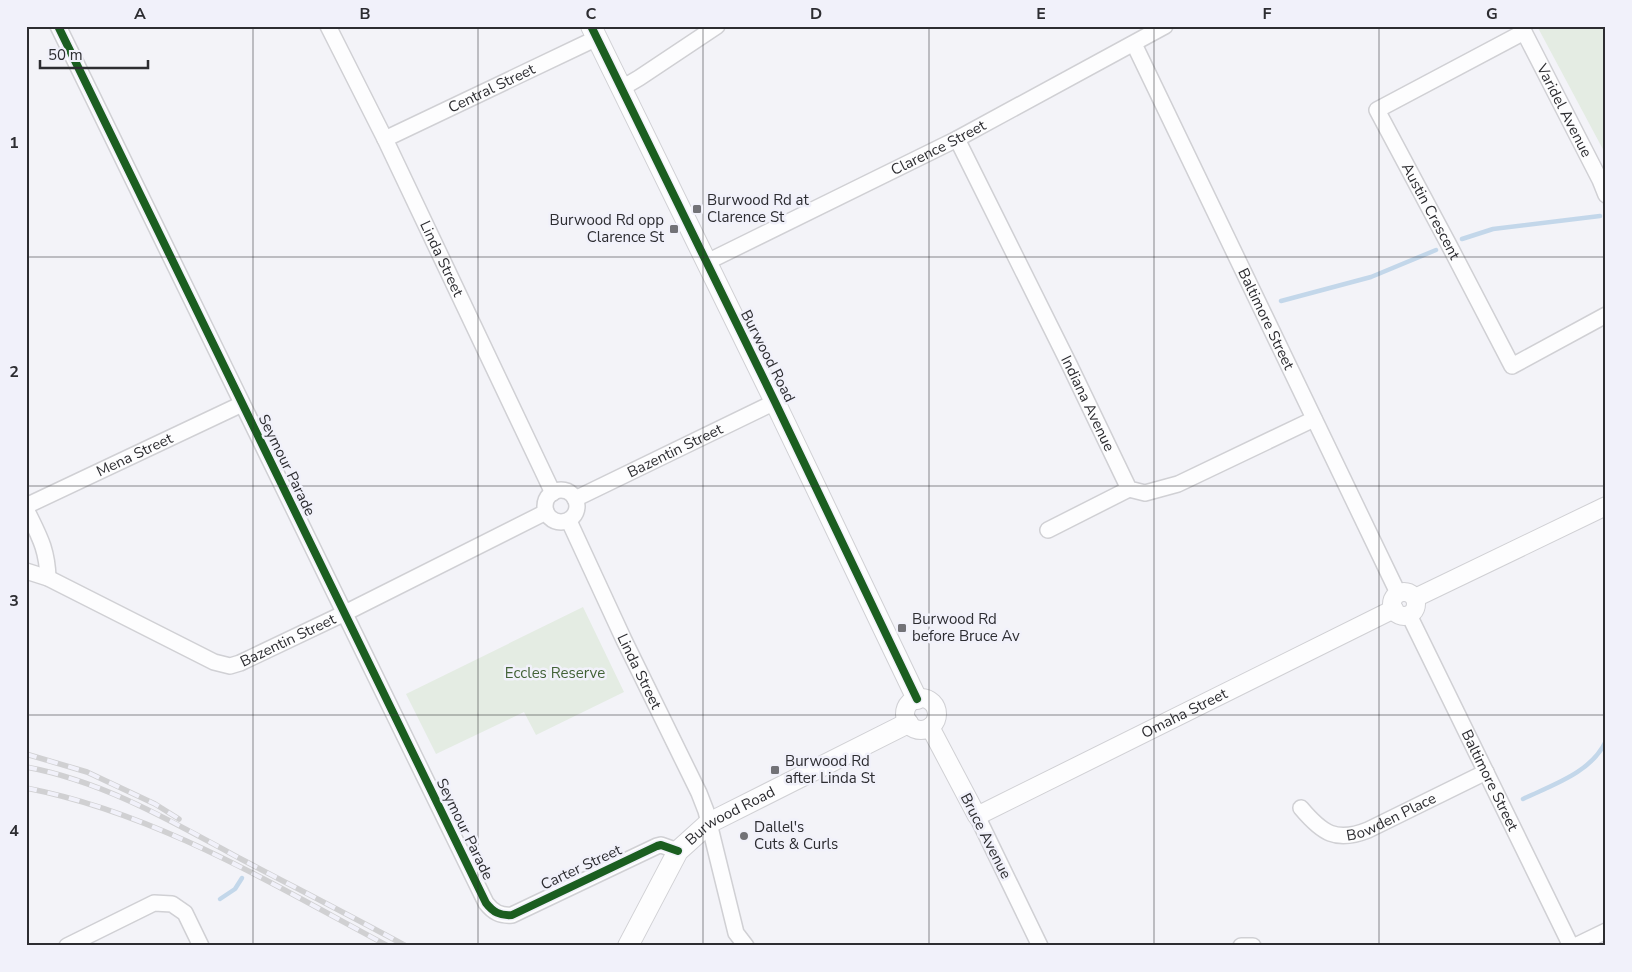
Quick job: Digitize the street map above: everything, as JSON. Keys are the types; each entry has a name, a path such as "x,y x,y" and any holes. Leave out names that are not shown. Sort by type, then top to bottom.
{"main road":[{"name":"Burwood Road","path":"594,32 776,402 917,699"},
{"name":"Burwood Road","path":"628,946 678,851 709,823 908,723"}],"street":[{"name":"Seymour Parade","path":"58,26 486,903 496,913"},
{"name":"Linda Street","path":"328,26 385,139 553,493"},
{"path":"622,88 717,26"},
{"name":"Clarence Street","path":"707,262 957,139 1166,26"},
{"name":"Varidel Avenue","path":"1522,29 1606,195"},
{"name":"Austin Crescent","path":"1522,29 1377,110 1512,366 1606,316"},
{"name":"Central Street","path":"385,139 594,32"},
{"name":"Baltimore Street","path":"1134,44 1404,604 1573,946"},
{"name":"Indiana Avenue","path":"957,139 1129,489"},
{"name":"Bazentin Street","path":"575,499 776,402"},
{"name":"Mena Street","path":"26,508 242,404"},
{"path":"1048,530 1129,489 1145,493 1178,484 1314,418"},
{"path":"563,490 575,499 577,504 576,514 568,521 554,521 546,512 546,501 553,493 563,490"},
{"name":"Omaha Street","path":"977,816 1606,506"},
{"path":"26,508 44,545 48,578"},
{"name":"Bazentin Street","path":"26,571 48,578 222,665 230,666 345,613 546,512"},
{"name":"Linda Street","path":"568,521 699,792 706,811 736,933 746,946"},
{"path":"917,699 928,700 935,707 936,721 930,727 918,730 908,723 905,714 908,704 917,699"},
{"name":"Bruce Avenue","path":"930,727 977,816 1040,946"},
{"name":"Bowden Place","path":"1302,808 1322,830 1339,836 1349,836 1368,830 1486,772"},
{"name":"Carter Street","path":"496,913 504,915 521,910 657,846 661,845 678,851"},
{"path":"67,946 154,903 172,904 185,913 201,946"},
{"path":"1573,946 1606,931"},
{"path":"1241,946 1253,946"}],"green space":[{"path":"1537,26 1606,26 1606,155"},
{"name":"Eccles Reserve","path":"583,607 624,692 536,735 524,712 436,754 406,694"}],"waterway":[{"path":"1462,239 1493,229 1600,216"},
{"path":"1281,301 1371,277 1436,250"},
{"path":"1523,799 1581,770 1591,762 1606,741"},
{"path":"220,899 235,889 242,878"}],"railway":[{"path":"26,754 87,772 155,804 179,819"},
{"path":"26,767 55,773 83,782 137,804 406,946"},
{"path":"26,788 74,799 167,833 257,875 388,946"}],"cycle path":[{"path":"58,26 486,903 497,913 512,915 657,846 661,845 678,851"},
{"path":"591,26 775,402 917,699"}],"place":[{"name":"Burwood Rd at Clarence St","path":"697,209"},
{"name":"Burwood Rd opp Clarence St","path":"674,229"},
{"name":"Burwood Rd before Bruce Av","path":"902,628"},
{"name":"Burwood Rd after Linda St","path":"775,770"},
{"name":"Dallel's Cuts & Curls","path":"744,836"}]}
